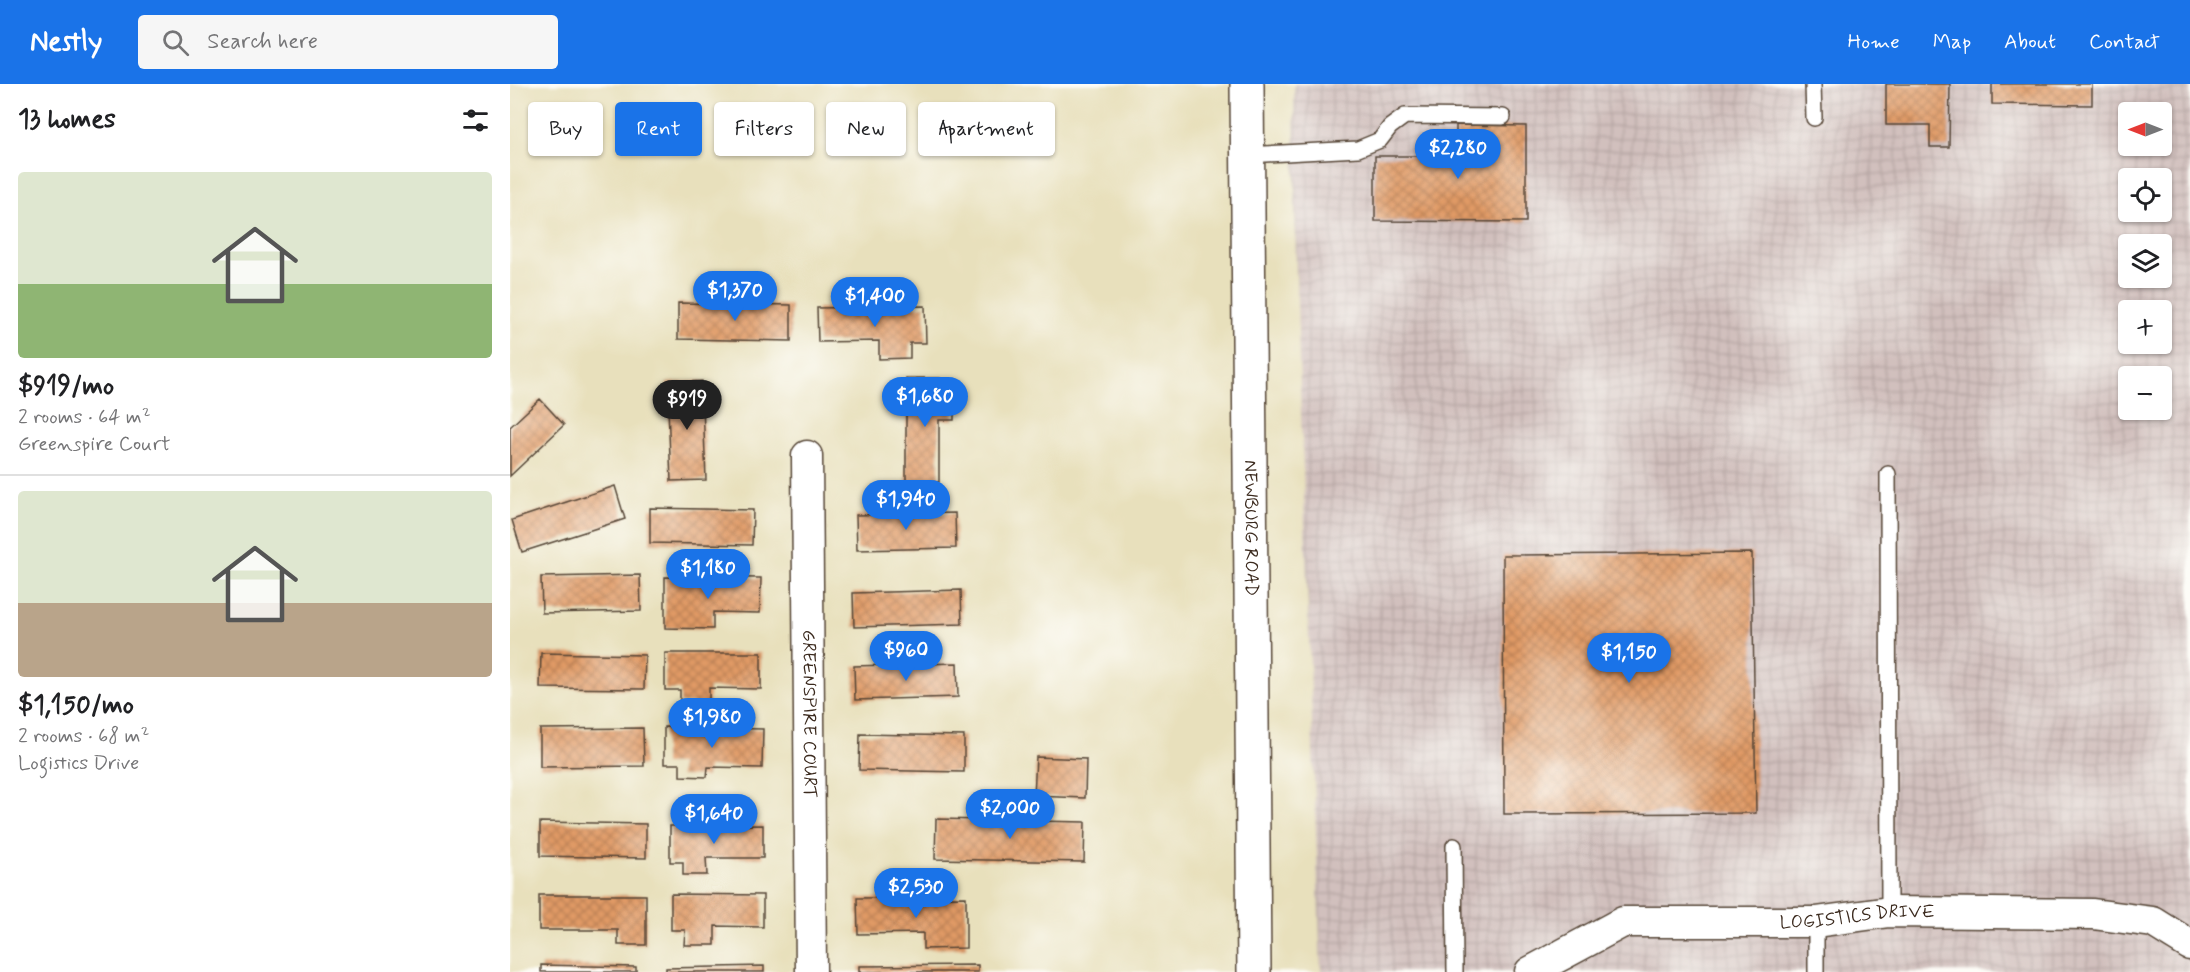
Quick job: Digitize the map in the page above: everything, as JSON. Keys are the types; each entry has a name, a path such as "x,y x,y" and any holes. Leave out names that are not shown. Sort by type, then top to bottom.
{"main road":[{"name":"NEWBURG ROAD","path":"1247,84 1254,972"}],"street":[{"name":"GREENSPIRE COURT","path":"807,456 811,972"},
{"name":"LOGISTICS DRIVE","path":"1530,972 1623,922 1816,922 1889,912 2093,915 2153,922 2190,945"}],"lane":[{"path":"1813,84 1814,118"},
{"path":"1247,154 1358,149 1380,140 1390,127 1405,116 1503,117"},
{"path":"1888,474 1889,912"},
{"path":"1454,846 1455,972"},
{"path":"1816,922 1816,972"}],"shaded area":[{"path":"1294,84 2190,84 2190,972 1321,972 1296,274"}],"building":[{"path":"1886,84 1950,84 1949,147 1930,147 1930,125 1886,125"},
{"path":"1992,84 2092,84 2092,105 1992,104"},
{"path":"1456,125 1526,126 1526,222 1375,221 1375,156 1456,156"},
{"path":"678,303 791,305 791,341 678,339"},
{"path":"925,306 926,343 910,343 910,358 879,359 879,341 818,342 817,308"},
{"path":"906,378 940,378 941,397 954,397 954,420 939,420 939,482 906,482"},
{"path":"702,381 706,480 671,481 667,383"},
{"path":"540,399 564,425 510,476 510,427"},
{"path":"615,486 625,519 522,552 512,520"},
{"path":"650,508 753,510 752,545 650,543"},
{"path":"955,513 956,548 857,550 856,515"},
{"path":"1752,553 1756,813 1504,814 1503,555"},
{"path":"640,575 641,611 542,613 541,577"},
{"path":"665,577 761,578 760,613 713,612 713,629 665,628"},
{"path":"961,590 962,624 854,627 853,593"},
{"path":"541,653 645,655 644,689 540,688"},
{"path":"665,653 761,653 761,689 709,688 709,704 680,703 680,690 665,690"},
{"path":"957,663 958,697 855,700 854,666"},
{"path":"664,727 763,729 762,768 708,767 707,777 680,776 680,764 664,764"},
{"path":"643,728 644,766 540,767 540,729"},
{"path":"860,734 964,736 964,772 859,770"},
{"path":"1036,757 1086,759 1085,798 1034,796"},
{"path":"936,819 1085,822 1084,862 935,859"},
{"path":"540,822 646,824 646,858 540,856"},
{"path":"763,825 763,858 706,858 707,875 683,875 683,862 670,862 670,826"},
{"path":"671,894 763,895 763,927 715,926 715,945 684,945 685,930 671,930"},
{"path":"539,895 646,895 646,945 618,945 618,930 539,930"},
{"path":"966,897 966,948 923,949 923,933 858,934 857,898"},
{"path":"541,965 636,967 636,972 541,972"},
{"path":"978,965 978,972 859,972 859,966"},
{"path":"764,966 764,972 666,972 666,968"}]}
